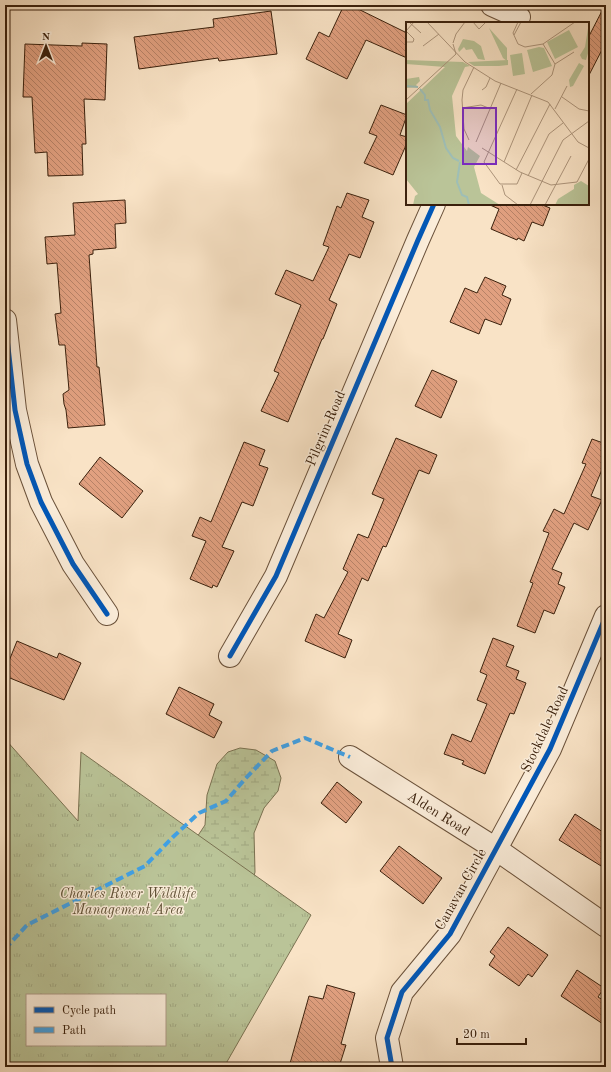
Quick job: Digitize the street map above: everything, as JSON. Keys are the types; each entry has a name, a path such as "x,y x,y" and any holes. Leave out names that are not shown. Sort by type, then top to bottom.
{"street":[{"path":"492,5 520,15"},
{"name":"Pilgrim Road","path":"230,656 276,576 434,205"},
{"path":"5,320 15,410 27,464 41,502 73,564 107,614"},
{"name":"Stockdale Road","path":"496,849 550,749 606,616"},
{"name":"Alden Road","path":"350,757 496,849 606,926"},
{"name":"Canavan Circle","path":"392,1067 387,1038 402,992 450,934 496,849"}],"green space":[{"name":"Charles River Wildlife Management Area","path":"5,739 78,821 81,752 311,915 224,1067 5,1067"},
{"path":"240,748 256,750 275,761 281,778 278,791 264,808 254,833 255,872 249,896 166,994 26,994 26,1046 5,1067 5,965 189,849 205,825 207,795 217,764 228,752"}],"building":[{"path":"344,5 350,5 406,33 406,58 366,40 347,79 306,59 319,32 329,37"},
{"path":"606,5 606,42 589,75 589,36"},
{"path":"271,11 277,54 219,61 218,58 139,69 134,37 214,27 213,19"},
{"path":"82,43 107,44 105,100 84,99 86,144 82,144 83,175 48,176 47,152 35,153 32,97 23,97 25,44 82,46"},
{"path":"381,105 406,115 400,135 406,137 406,145 393,175 364,163 377,136 369,133"},
{"path":"347,193 369,200 362,217 374,222 360,258 349,254 329,300 337,304 288,422 261,411 279,373 274,371 301,305 275,294 286,270 313,281 329,247 323,245 337,206 341,208"},
{"path":"125,200 126,223 115,224 116,248 93,250 93,254 89,255 97,367 99,367 105,425 68,428 63,394 69,390 65,345 59,345 55,314 61,313 57,263 47,264 45,237 75,235 73,203"},
{"path":"490,205 542,205 550,208 543,226 532,222 524,241 518,238 517,240 491,229 499,209"},
{"path":"485,277 506,286 502,295 511,299 501,325 485,319 479,334 450,322 465,288 477,293"},
{"path":"432,370 457,381 441,418 415,406"},
{"path":"396,438 437,455 429,474 419,470 386,547 383,546 368,581 362,578 338,634 352,640 345,658 305,641 316,614 324,618 348,572 343,569 358,534 368,538 384,499 372,494"},
{"path":"592,439 606,444 606,460 591,496 602,500 588,530 574,523 552,569 562,573 558,584 565,587 554,614 544,610 535,633 517,626 533,583 530,582 549,533 543,531 554,509 564,514 586,464 582,463"},
{"path":"244,442 265,450 259,465 268,468 253,506 242,502 222,547 234,551 217,587 213,585 212,588 190,579 206,541 192,536 200,517 211,522"},
{"path":"100,457 143,491 122,518 79,484"},
{"path":"493,638 514,646 506,666 519,671 516,679 526,683 514,714 510,713 485,774 462,764 464,761 444,754 452,734 471,742 487,704 477,700 487,675 480,672"},
{"path":"17,641 57,658 59,653 81,663 64,700 5,676 5,671"},
{"path":"179,687 214,704 209,715 222,722 214,738 166,714"},
{"path":"337,782 362,802 346,823 321,803"},
{"path":"575,814 606,834 606,869 559,840"},
{"path":"399,846 442,878 423,904 380,871"},
{"path":"508,927 548,955 532,977 528,974 519,986 489,965 495,956 490,952"},
{"path":"577,970 604,988 598,997 606,1002 606,1026 561,996"},
{"path":"327,985 355,993 341,1044 346,1045 339,1067 289,1067 309,996 323,999"}],"marked path":[{"path":"5,949 27,925 145,866 199,813 226,801 272,751 305,738 350,757"}],"cycle path":[{"path":"230,656 276,576 434,205"},
{"path":"5,320 15,410 27,464 41,502 73,564 107,614"},
{"path":"392,1067 387,1038 402,992 450,934 550,749 606,616"}]}
